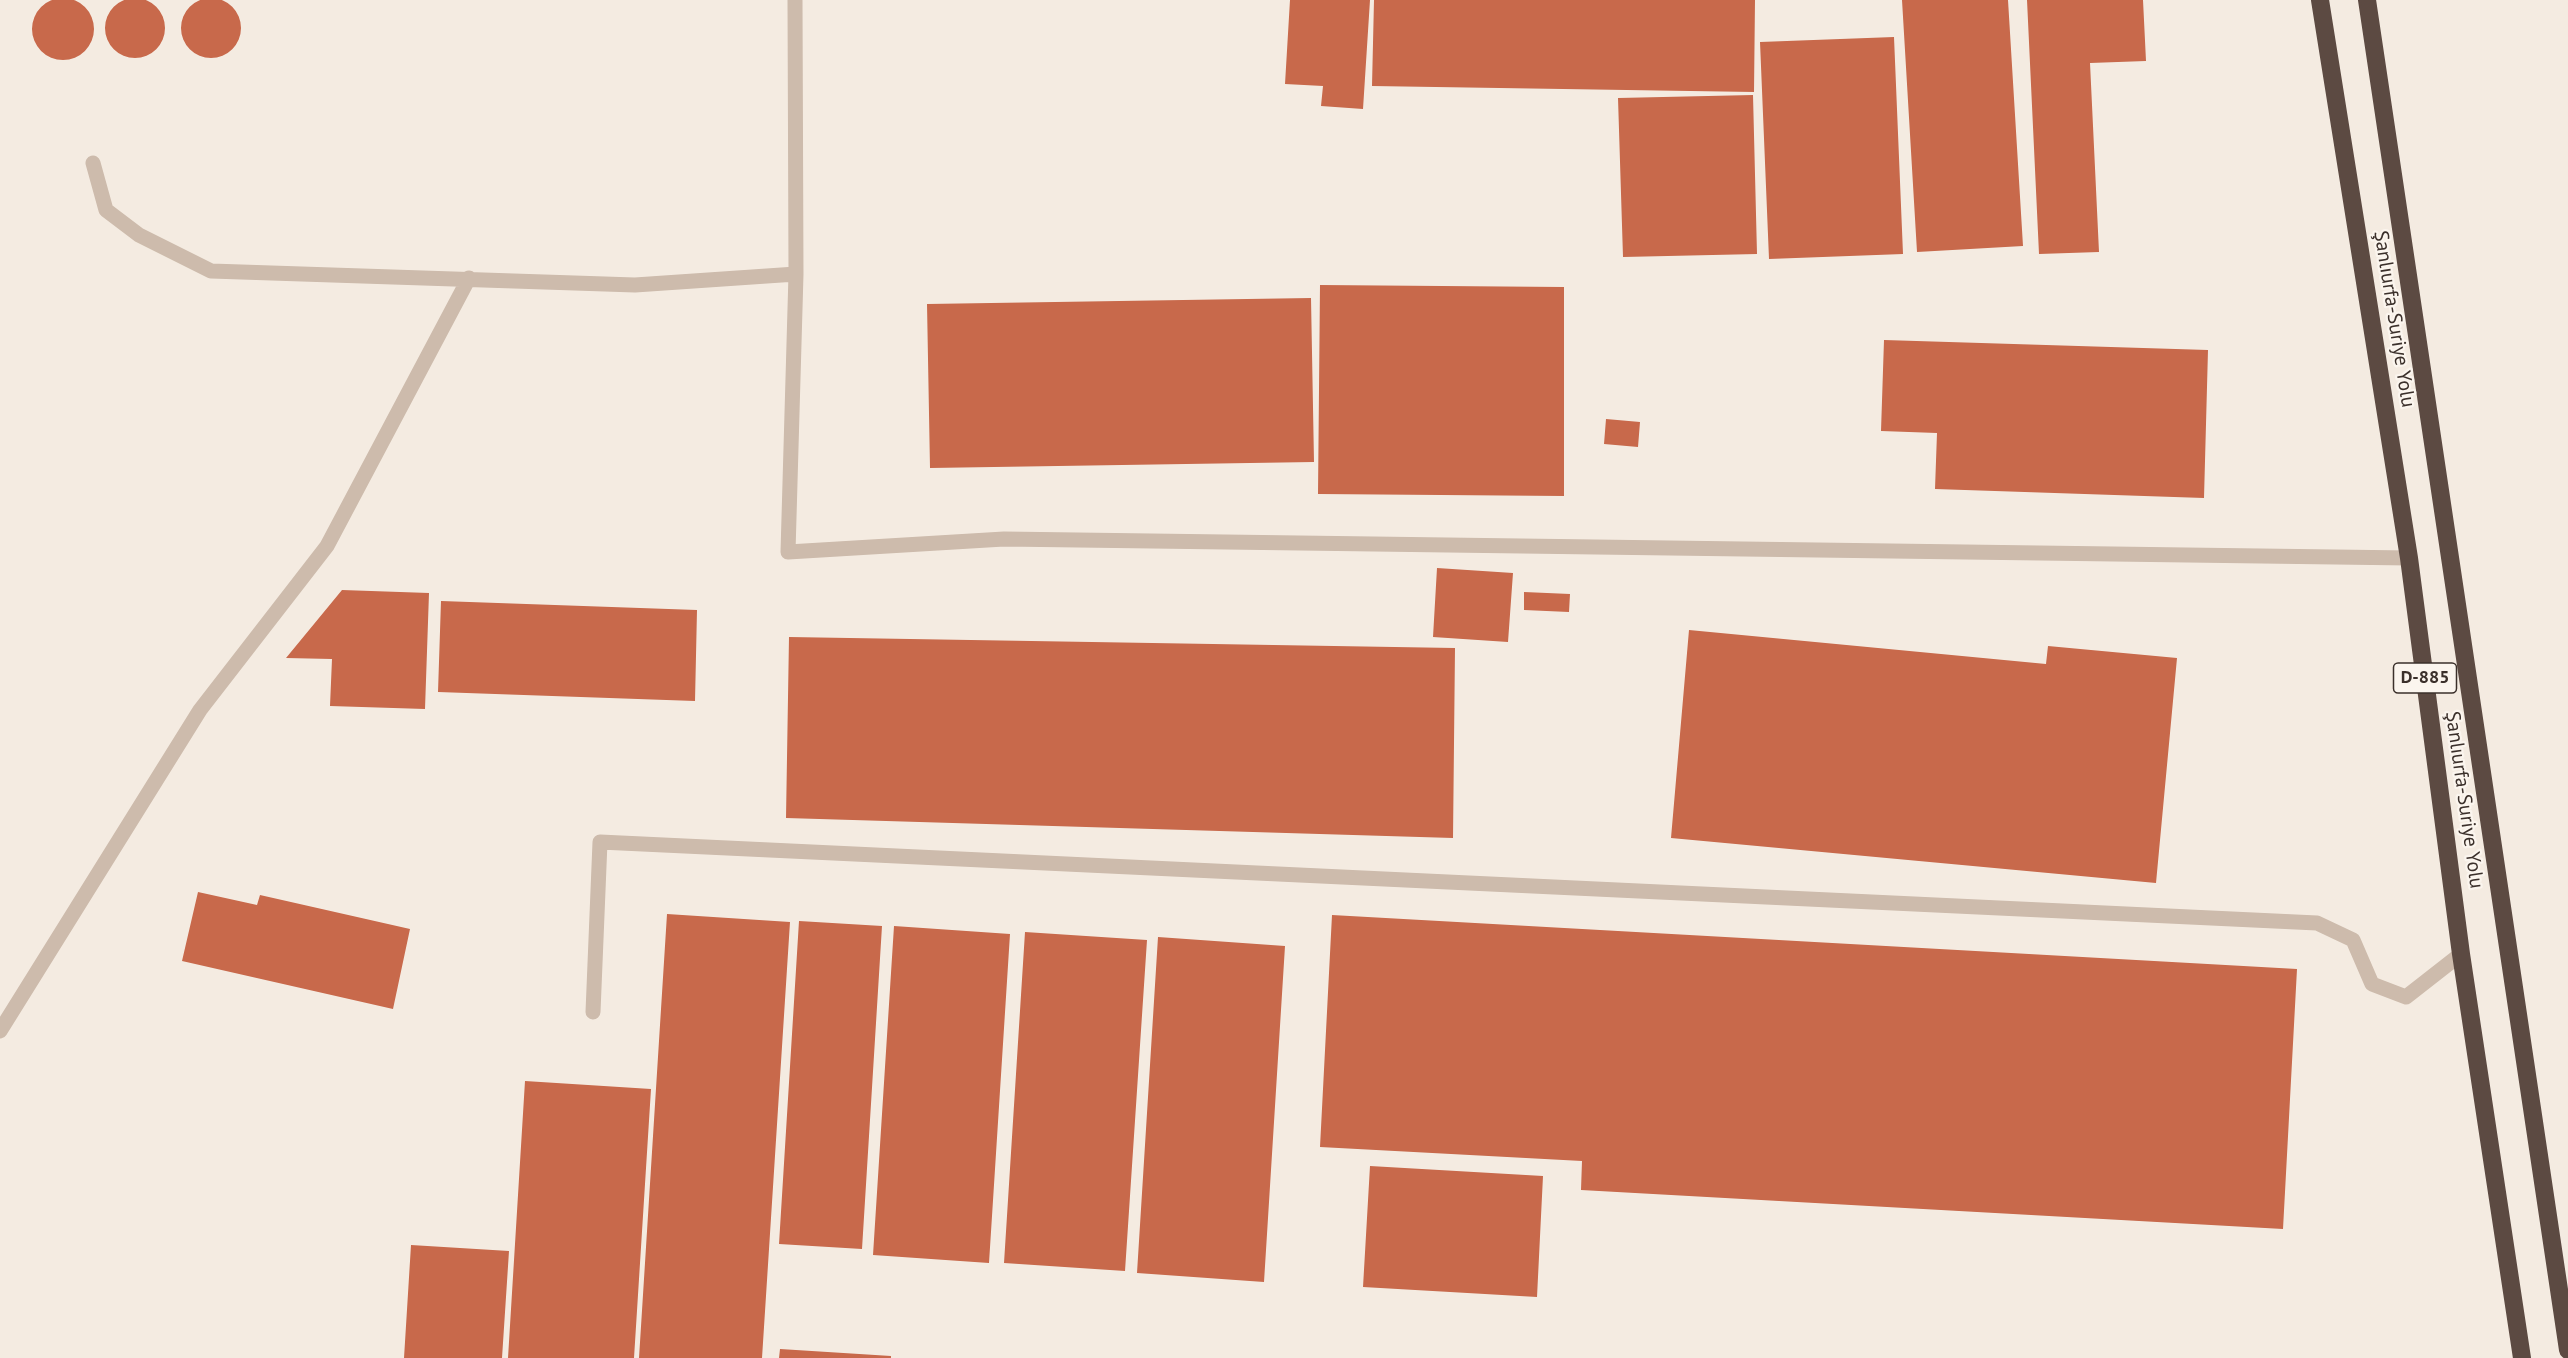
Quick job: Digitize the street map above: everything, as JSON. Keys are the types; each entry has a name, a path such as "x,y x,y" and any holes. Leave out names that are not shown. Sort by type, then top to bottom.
{"highway":[{"name":"Şanlıurfa-Suriye Yolu","path":"2320,0 2409,558 2461,954 2522,1358"},
{"name":"Şanlıurfa-Suriye Yolu","path":"2367,0 2568,1350"}],"lane":[{"path":"795,0 796,274 788,552 1004,539 2409,558"},
{"path":"93,163 106,210 139,235 211,271 635,285 796,274"},
{"path":"0,1031 200,710 327,546 469,278"},
{"path":"593,1012 600,842 2317,923 2354,940 2372,984 2406,997 2461,954"}],"building":[{"path":"63,-2 85,7 94,29 85,51 63,60 41,51 32,29 41,7"},
{"path":"129,-2 141,-2 157,6 163,16 165,28 163,40 157,50 141,58 129,58 113,50 105,34 105,22 113,6"},
{"path":"205,-2 217,-2 233,6 239,16 241,28 239,40 233,50 217,58 205,58 189,50 181,34 181,22 189,6"},
{"path":"1290,0 1370,0 1363,109 1321,106 1323,86 1285,84"},
{"path":"1374,0 1755,0 1754,92 1372,86"},
{"path":"1902,0 2008,0 2023,246 1917,252"},
{"path":"2027,0 2143,0 2146,61 2090,63 2099,252 2039,254"},
{"path":"1894,37 1903,254 1769,259 1760,42"},
{"path":"1753,95 1757,254 1623,257 1618,98"},
{"path":"1320,285 1564,287 1564,496 1318,494"},
{"path":"1311,298 1314,462 930,468 927,304"},
{"path":"1884,340 2208,350 2204,498 1935,489 1937,433 1881,431"},
{"path":"1606,419 1640,422 1638,447 1604,444"},
{"path":"1437,568 1513,573 1508,642 1433,637"},
{"path":"342,590 429,593 425,709 330,706 332,659 286,658"},
{"path":"1524,592 1570,594 1569,612 1524,610"},
{"path":"441,601 697,610 695,701 438,692"},
{"path":"1689,630 2046,664 2048,646 2177,658 2156,883 1671,838"},
{"path":"789,637 1455,648 1453,838 786,818"},
{"path":"198,892 257,905 260,895 410,929 393,1009 182,961"},
{"path":"667,914 790,922 762,1358 639,1358"},
{"path":"1332,915 2297,969 2283,1229 1581,1190 1582,1161 1320,1147"},
{"path":"799,921 882,926 862,1249 779,1244"},
{"path":"894,926 1010,934 989,1263 873,1255"},
{"path":"1025,932 1147,940 1125,1271 1004,1263"},
{"path":"1158,937 1285,946 1264,1282 1137,1273"},
{"path":"525,1081 651,1089 634,1358 508,1358"},
{"path":"1370,1166 1543,1176 1537,1297 1363,1287"},
{"path":"411,1245 509,1251 502,1358 404,1358"},
{"path":"780,1349 891,1356 891,1358 779,1358"}]}
